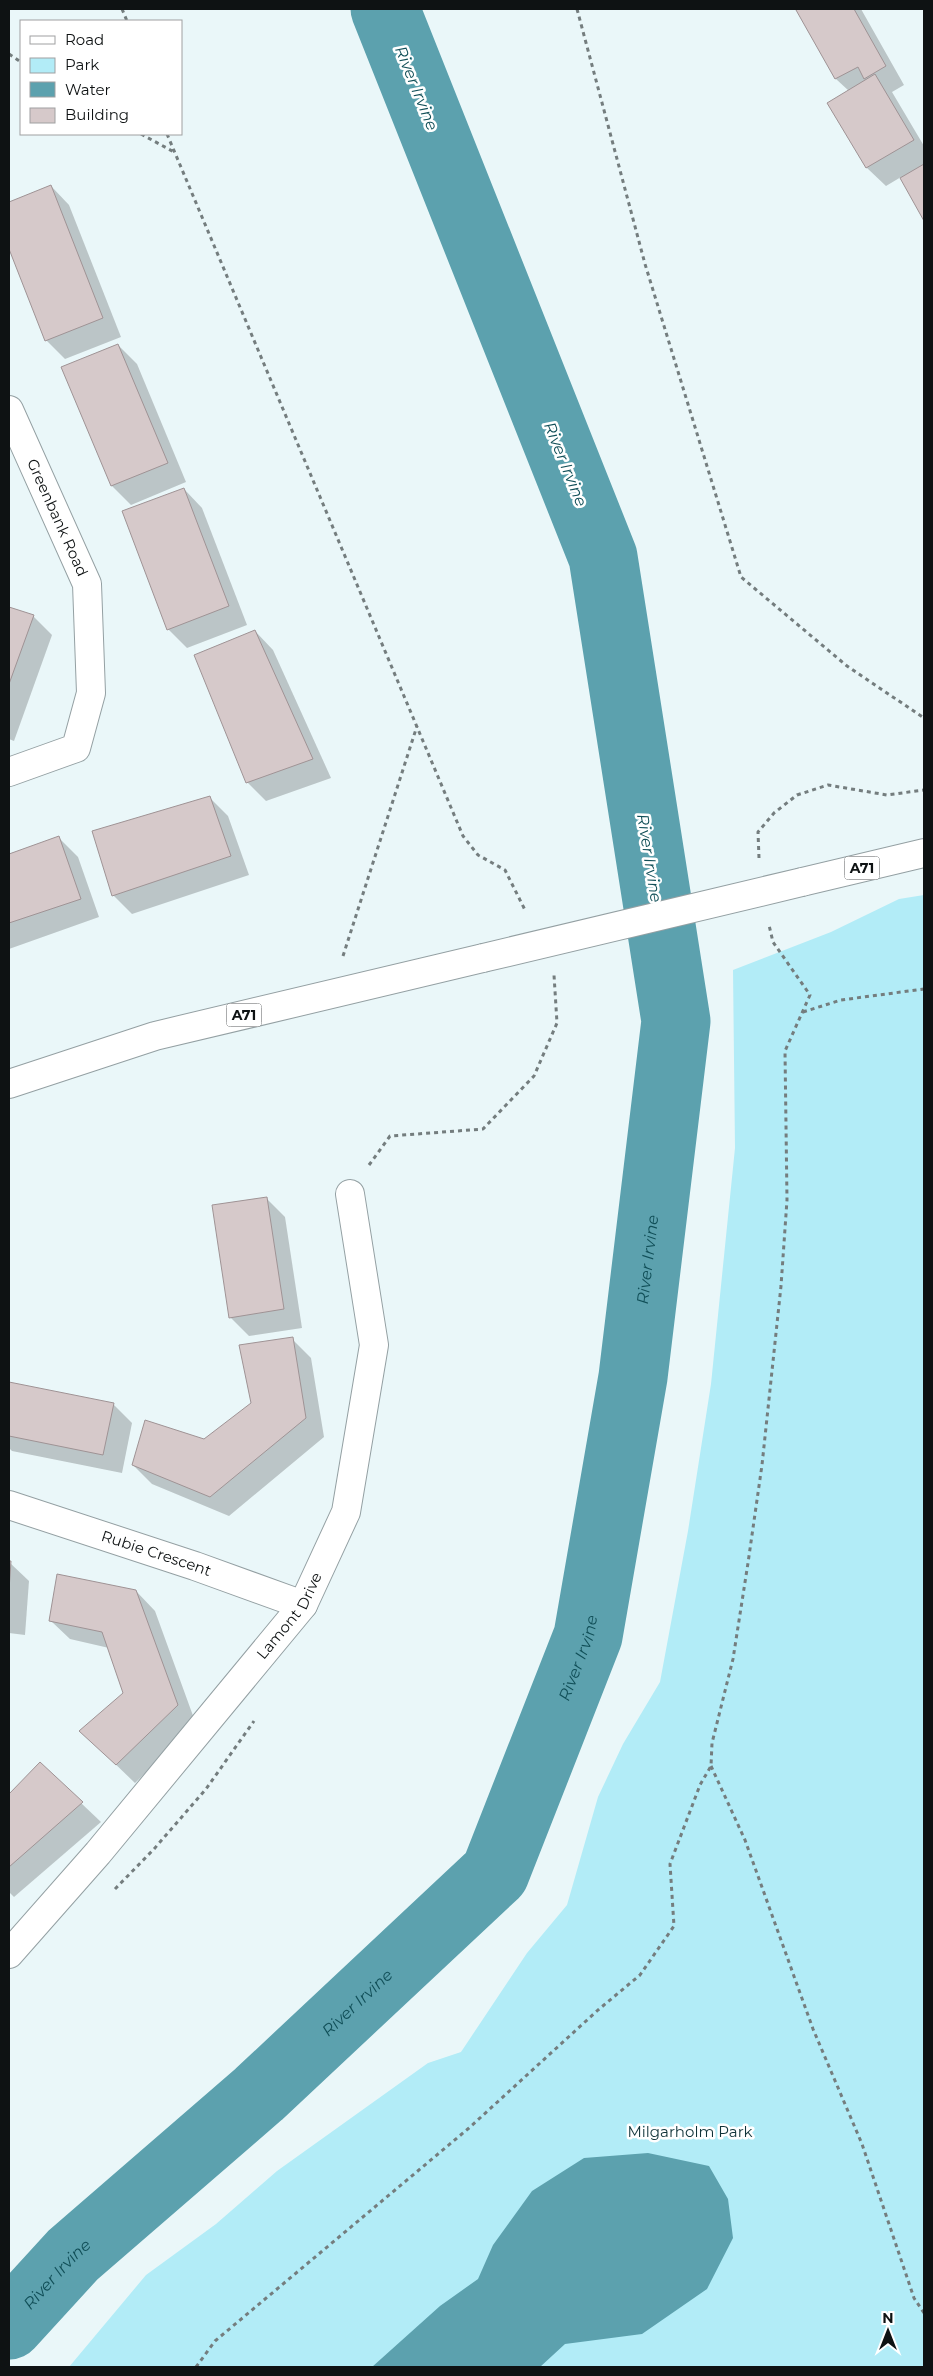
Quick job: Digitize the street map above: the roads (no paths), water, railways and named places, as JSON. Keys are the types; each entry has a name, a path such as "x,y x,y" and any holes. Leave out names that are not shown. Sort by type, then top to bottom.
{"street":[{"name":"Greenbank Road","path":"9,410 87,584 91,693 76,748 9,772"},
{"name":"A71","path":"9,1084 155,1036 924,853"},
{"name":"Lamont Drive","path":"9,1954 98,1853 303,1605 346,1512 374,1345 350,1194"},
{"name":"Rubie Crescent","path":"9,1505 195,1566 303,1605"}],"water":[{"path":"648,2153 709,2166 728,2199 733,2238 707,2289 642,2334 565,2344 540,2367 372,2367 440,2306 478,2279 493,2245 532,2191 584,2158"}],"waterway":[{"name":"River Irvine","path":"9,2325 73,2255 259,2094 495,1873 588,1636 633,1377 676,1021 603,557 385,9"}],"park label":[{"name":"Milgarholm Park","path":"690,2132"}]}
